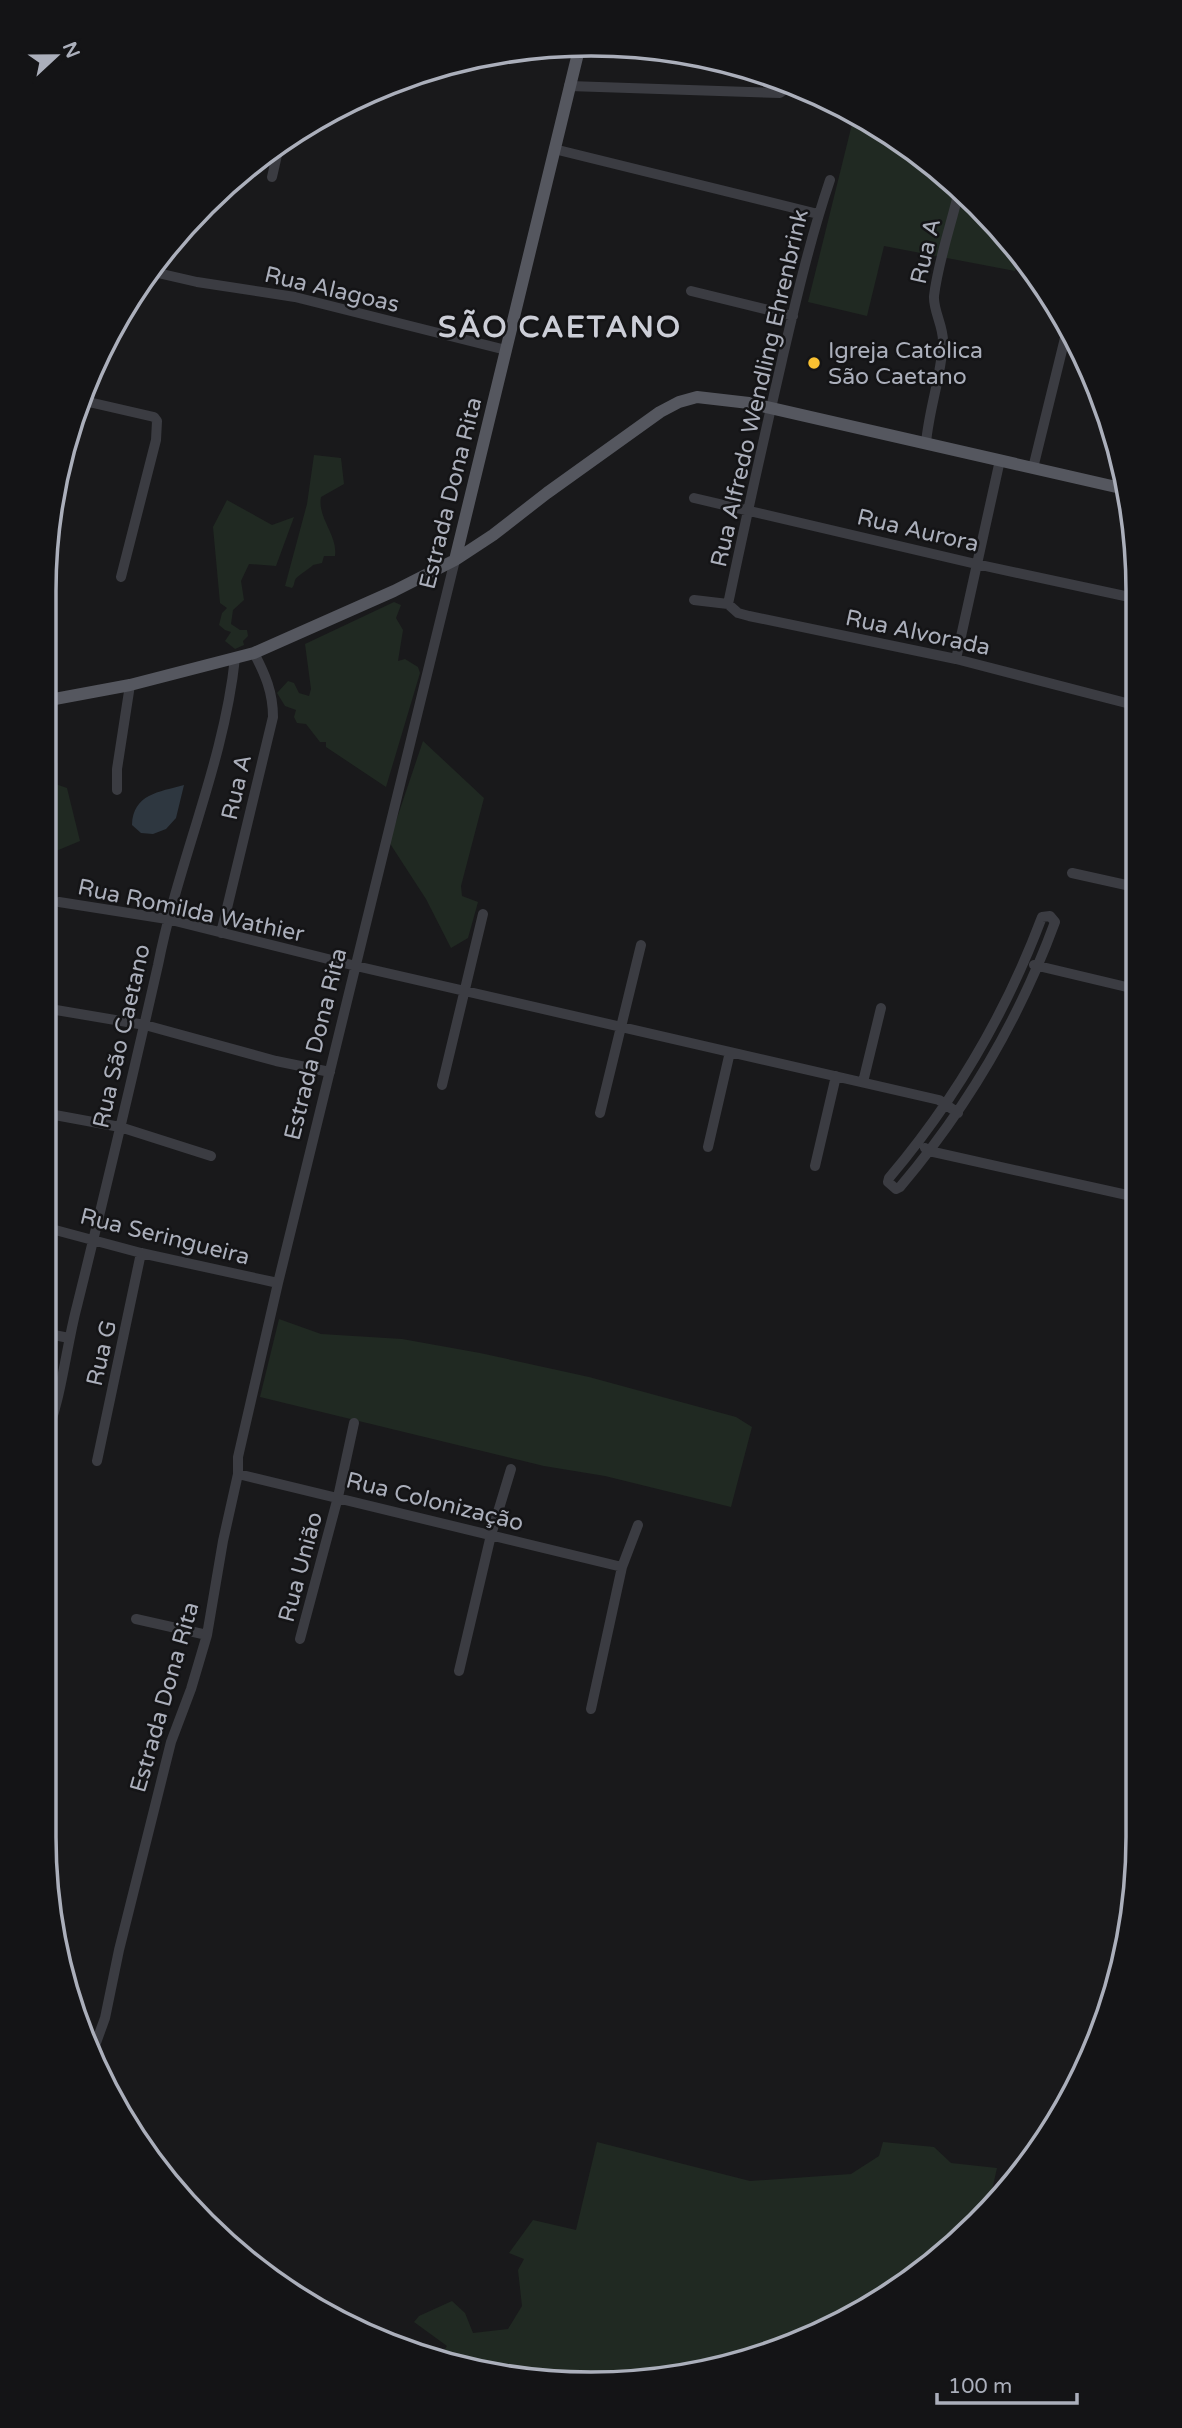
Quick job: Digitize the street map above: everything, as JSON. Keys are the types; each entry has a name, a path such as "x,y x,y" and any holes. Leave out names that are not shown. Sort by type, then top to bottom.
{"main road":[{"name":"Estrada Dona Rita","path":"455,560 577,56"},
{"path":"56,699 130,685 254,653 394,591 455,560 649,420 679,402 697,397 771,407 1116,487"}],"street":[{"path":"569,86 782,91"},
{"path":"554,149 818,214"},
{"path":"272,177 276,159"},
{"name":"Rua Alfredo Wendling Ehrenbrink","path":"729,604 771,407 818,214 830,180"},
{"name":"Rua A","path":"926,443 928,416 935,397 943,341 942,326 934,299 956,200"},
{"name":"Rua Alagoas","path":"161,274 295,297 506,350"},
{"path":"691,292 793,316"},
{"path":"1033,468 1064,342"},
{"path":"91,402 153,417 158,421 156,440 121,577"},
{"path":"956,659 1000,460"},
{"name":"Rua Aurora","path":"694,498 1126,596"},
{"name":"Estrada Dona Rita","path":"97,2041 105,2018 119,1950 171,1742 207,1635 238,1474 238,1457 278,1283 455,560"},
{"name":"Rua Alvorada","path":"694,600 729,604 738,613 749,616 956,659 1126,703"},
{"name":"Rua A","path":"221,933 273,717 273,699 254,653"},
{"name":"Rua São Caetano","path":"56,1400 145,1024 167,919 229,701 235,658"},
{"path":"117,789 117,769 130,685"},
{"path":"1072,873 1126,885"},
{"name":"Rua Romilda Wathier","path":"59,902 167,919 356,966 863,1082 939,1100 958,1113"},
{"path":"442,1085 483,914"},
{"path":"1050,915 1055,922 1037,967 1003,1039 958,1113 900,1186 896,1189 891,1186 889,1178 946,1105 991,1032 1025,961 1042,917 1050,915"},
{"path":"600,1114 641,946"},
{"path":"1025,961 1037,967 1126,987"},
{"path":"863,1082 881,1008"},
{"path":"56,1010 145,1024 276,1061 330,1072"},
{"path":"708,1147 730,1052"},
{"path":"815,1166 836,1076"},
{"path":"56,1115 120,1127 211,1156"},
{"path":"918,1143 929,1151 1126,1195"},
{"name":"Rua Seringueira","path":"56,1230 141,1253 278,1283"},
{"name":"Rua G","path":"97,1461 141,1253"},
{"path":"56,1335 69,1338"},
{"name":"Rua União","path":"300,1639 338,1497 354,1423"},
{"path":"459,1671 491,1535 511,1469"},
{"name":"Rua Colonização","path":"238,1474 622,1567"},
{"path":"591,1709 622,1567 638,1525"},
{"path":"136,1619 207,1635"}],"shaded area":[{"path":"852,124 888,146 944,189 993,238 1016,267 1015,271 884,246 867,316 808,302"},
{"path":"314,455 341,458 344,484 321,497 322,512 334,541 335,556 324,556 322,563 313,565 296,578 292,588 285,586 307,504"},
{"path":"227,500 272,525 294,517 276,566 249,564 241,581 244,600 233,610 231,624 240,630 247,630 248,636 243,641 244,645 235,649 225,641 231,632 219,625 222,613 227,608 220,603 213,527"},
{"path":"394,602 401,605 396,618 403,630 398,661 405,659 418,667 420,673 386,787 326,747 326,742 320,742 306,724 297,723 294,717 296,710 285,706 277,693 288,681 294,683 299,693 309,696 311,689 305,644"},
{"path":"423,741 484,798 461,886 462,896 478,902 468,938 451,948 426,899 389,842"},
{"path":"56,784 67,788 80,841 56,851"},
{"path":"184,785 176,818 166,829 153,834 141,833 132,825 133,815 142,801 149,796"},
{"path":"279,1319 321,1334 402,1339 480,1353 589,1377 736,1417 752,1427 731,1507 605,1476 544,1466 260,1397"},
{"path":"597,2142 750,2181 851,2174 879,2156 883,2142 934,2147 951,2163 997,2168 992,2191 944,2239 888,2282 828,2317 763,2344 729,2354 695,2362 626,2371 556,2371 487,2362 444,2351 447,2346 414,2322 419,2316 452,2301 465,2313 473,2333 508,2329 522,2306 518,2270 524,2259 509,2253 533,2220 576,2230"}],"place":[{"name":"Igreja Católica São Caetano","path":"814,363"}],"district":[{"name":"SÃO CAETANO","path":"560,327"}]}
